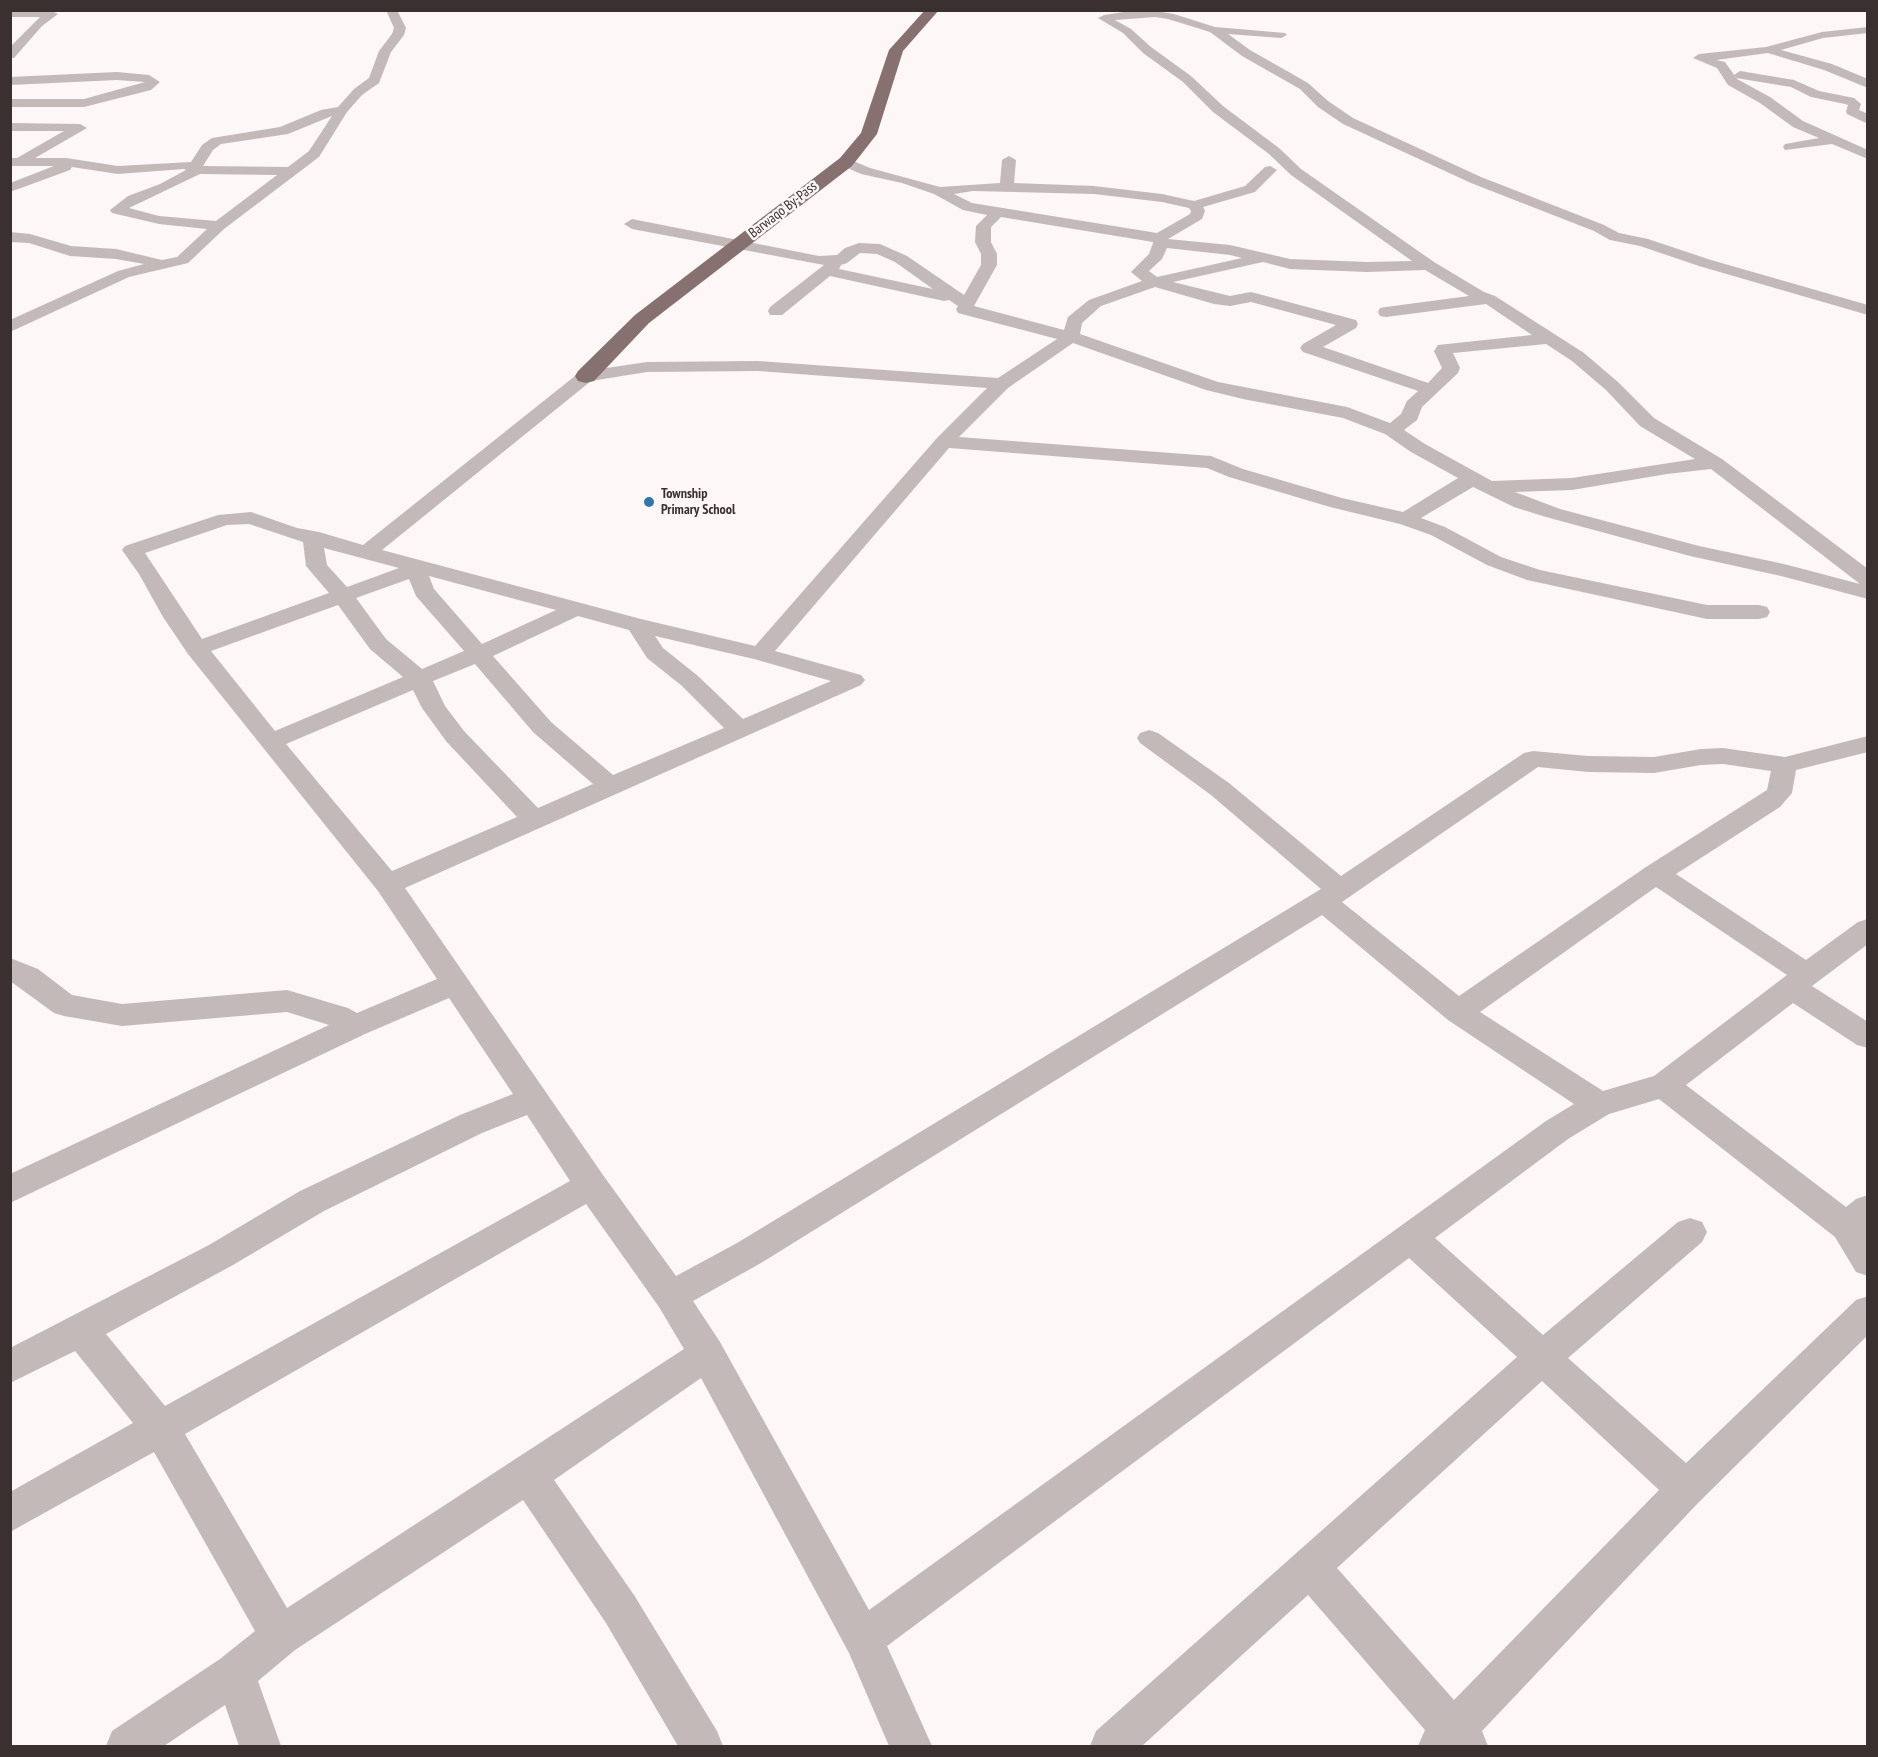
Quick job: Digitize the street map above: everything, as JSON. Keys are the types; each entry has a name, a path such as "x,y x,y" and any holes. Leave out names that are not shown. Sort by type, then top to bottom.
{"highway":[{"name":"Barwaqo By-Pass","path":"586,376 642,319 846,162 869,134 896,50 933,10"}],"street":[{"path":"10,327 113,279 182,260 219,226 294,171 314,154 342,110 358,92 375,80 385,51 398,35 400,28 391,10"},
{"path":"10,14 56,14 38,24 10,55"},
{"path":"1281,35 1214,30 1170,16 1155,14 1131,14 1104,18 1127,31 1147,50 1187,79 1218,109 1274,151 1296,172 1428,265 1478,295 1490,299 1578,357 1612,386 1647,422 1716,464 1868,580"},
{"path":"1214,30 1246,53 1304,86 1323,104 1348,121 1476,180 1599,228 1616,237 1642,242 1705,263 1868,310"},
{"path":"1865,152 1798,124 1765,100 1732,82 1721,65 1699,58 1767,50 1822,35 1868,30"},
{"path":"1767,50 1828,67 1868,84"},
{"path":"1740,75 1794,84 1815,94 1861,104"},
{"path":"10,81 117,76 149,79 154,82 147,87 84,103 10,103"},
{"path":"10,127 23,112 40,103"},
{"path":"1861,104 1852,111 1868,120"},
{"path":"219,226 159,220 117,210 133,199 174,183 195,168 207,148 217,141 283,131 326,113 342,110"},
{"path":"10,127 81,128 15,162"},
{"path":"1807,158 1790,147 1833,140"},
{"path":"1007,187 1009,160"},
{"path":"15,162 74,163 118,170 186,165 195,168 294,171"},
{"path":"846,162 866,171 906,180 939,192 968,207 997,213 1266,257 1290,264 1367,267 1428,265"},
{"path":"10,189 74,163"},
{"path":"939,192 973,187 1111,191 1194,204 1250,189 1270,171"},
{"path":"1194,204 1198,211 1197,216 1160,241 1152,261 1138,272 1154,282 1215,299 1230,301 1251,297 1350,324 1349,327 1309,348 1429,389"},
{"path":"963,302 981,282 989,265 989,254 983,242 984,226 997,213"},
{"path":"632,224 819,261 963,302"},
{"path":"10,237 30,239 70,251 116,254 169,265"},
{"path":"776,311 830,266 841,261 850,251 859,248 879,249 902,259 963,302 964,309 1071,337 1212,386 1347,413 1392,430 1418,448 1521,503 1697,552 1762,564 1868,593"},
{"path":"760,654 944,441 1002,384 1071,337 1074,321 1095,303 1154,282 1266,257"},
{"path":"1386,312 1490,299"},
{"path":"1392,430 1410,416 1413,405 1429,389 1449,373 1451,368 1444,349 1550,338"},
{"path":"367,552 586,376 647,367 758,366 1002,384"},
{"path":"944,441 1211,462 1236,473 1337,503 1406,519 1438,531 1494,561 1535,575 1707,612 1759,612"},
{"path":"1406,519 1440,496 1481,482 1537,487 1572,484 1667,468 1716,464"},
{"path":"388,884 853,680 760,654 637,625 413,566 312,536 290,532 251,518 236,518 197,527 132,550 149,572 174,617 196,649 272,741 306,788 388,884 591,1185 671,1296 707,1354 863,1639 911,1746"},
{"path":"312,536 317,566 342,594 354,614 378,644 420,678 434,708 455,736 534,819"},
{"path":"196,649 413,566"},
{"path":"413,566 424,591 447,620 480,653 542,727 610,786"},
{"path":"272,741 480,653 578,608"},
{"path":"637,625 655,653 690,681 741,731"},
{"path":"1149,738 1220,789 1331,896 1458,1012 1599,1105"},
{"path":"671,1296 750,1254 1331,896 1533,759 1654,765 1701,756 1723,756 1785,765 1868,744"},
{"path":"1458,1012 1656,874 1771,801 1779,793 1785,765"},
{"path":"1656,874 1799,981 1868,1037"},
{"path":"863,1639 1412,1239 1557,1130 1599,1105 1664,1085 1868,929"},
{"path":"10,968 28,978 64,1005 122,1015 287,1000 338,1016 355,1026"},
{"path":"10,1189 355,1026 455,983"},
{"path":"1664,1085 1857,1218 1868,1261"},
{"path":"10,1367 81,1331 361,1176 471,1124 534,1099"},
{"path":"10,1513 591,1185"},
{"path":"1111,1746 1544,1356 1690,1232"},
{"path":"1412,1239 1544,1356 1686,1489"},
{"path":"1311,1568 1453,1741 1686,1489 1868,1311"},
{"path":"81,1331 161,1429 281,1636"},
{"path":"127,1746 235,1674 281,1636 528,1475 707,1354"},
{"path":"528,1475 620,1609 695,1744"},
{"path":"235,1674 260,1746"}],"place":[{"name":"Township Primary School","path":"649,502"}]}
